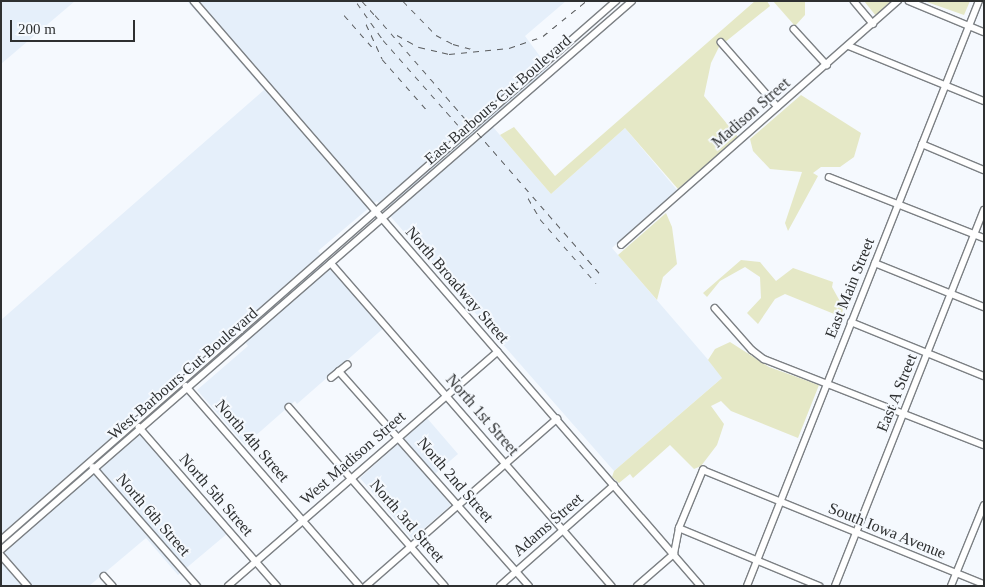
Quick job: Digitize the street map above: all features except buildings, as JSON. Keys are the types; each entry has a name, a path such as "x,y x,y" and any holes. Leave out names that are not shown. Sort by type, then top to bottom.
{"street":[{"name":"North Broadway Street","path":"194,1 701,586"},
{"name":"East Barbours Cut Boulevard","path":"375,212 616,1"},
{"name":"East Barbours Cut Boulevard","path":"382,219 632,1"},
{"path":"854,1 873,24"},
{"name":"Madison Street","path":"621,245 898,1"},
{"path":"909,1 984,32"},
{"name":"East Main Street","path":"747,585 978,1"},
{"path":"794,29 827,65"},
{"path":"721,42 778,107"},
{"path":"849,46 984,101"},
{"path":"532,74 540,82"},
{"path":"456,141 463,148"},
{"path":"922,144 984,170"},
{"path":"829,177 984,238"},
{"name":"East A Street","path":"835,586 984,210"},
{"name":"West Barbours Cut Boulevard","path":"1,540 375,212"},
{"name":"West Barbours Cut Boulevard","path":"1,550 382,219"},
{"name":"North 1st Street","path":"331,263 507,463 612,586"},
{"path":"874,263 984,306"},
{"path":"715,308 756,355 984,445"},
{"path":"262,312 268,319"},
{"path":"851,322 984,376"},
{"path":"232,339 237,345"},
{"name":"West Madison Street","path":"228,586 497,352"},
{"path":"331,378 347,365"},
{"name":"North 2nd Street","path":"339,371 529,586"},
{"name":"North 4th Street","path":"182,382 360,586"},
{"name":"North 3rd Street","path":"289,407 445,586"},
{"path":"366,586 557,420"},
{"name":"North 5th Street","path":"136,422 277,586"},
{"name":"North 6th Street","path":"89,463 197,586"},
{"name":"South Iowa Avenue","path":"679,528 702,470 856,534 984,584"},
{"name":"Adams Street","path":"500,586 614,486"},
{"path":"951,586 984,505"},
{"path":"637,586 674,554 679,528 819,586"},
{"path":"1,555 28,586"},
{"path":"104,576 113,586"}],"shaded area":[{"path":"1,1 75,1 1,64"},
{"path":"187,1 566,1 525,36 553,74 493,127 551,194 625,128 677,190 612,248 723,377 614,471 377,201 318,251 386,326 297,404 295,401 245,445 197,390 248,346 233,326 127,419 228,533 178,575 146,538 89,586 1,586 1,320 264,90"},
{"path":"427,418 458,454 429,479 451,505 412,539 360,478"}],"green space":[{"path":"755,1 767,1 770,6 719,47 711,63 704,96 738,137 678,189 625,128 551,194 500,135 514,127 555,176"},
{"path":"773,1 805,1 805,15 795,26"},
{"path":"864,1 893,1 876,16"},
{"path":"924,1 970,1 964,15"},
{"path":"801,95 861,133 854,157 840,167 821,167 813,173 818,176 788,231 785,223 802,172 770,169 753,151 750,139"},
{"path":"666,213 672,227 677,264 663,277 657,300 618,255"},
{"path":"741,260 760,262 776,281 793,268 833,282 832,287 842,305 844,318 785,294 775,299 758,324 747,313 761,298 760,277 745,267 720,281 707,297 703,293"},
{"path":"730,342 769,367 819,385 798,438 731,411 721,401 711,406 724,424 717,445 701,466 694,469 670,445 633,478 630,474 619,483 612,477 614,471 722,378 708,360 715,349"}],"railway":[{"path":"362,1 378,19"},
{"path":"403,1 436,35 453,44 475,50"},
{"path":"397,35 419,47 449,54 509,48 543,36 586,1"},
{"path":"357,3 383,40 458,125"},
{"path":"344,15 372,47"},
{"path":"375,15 602,276"},
{"path":"366,24 382,59 426,109"},
{"path":"528,198 540,219 596,283"}]}
